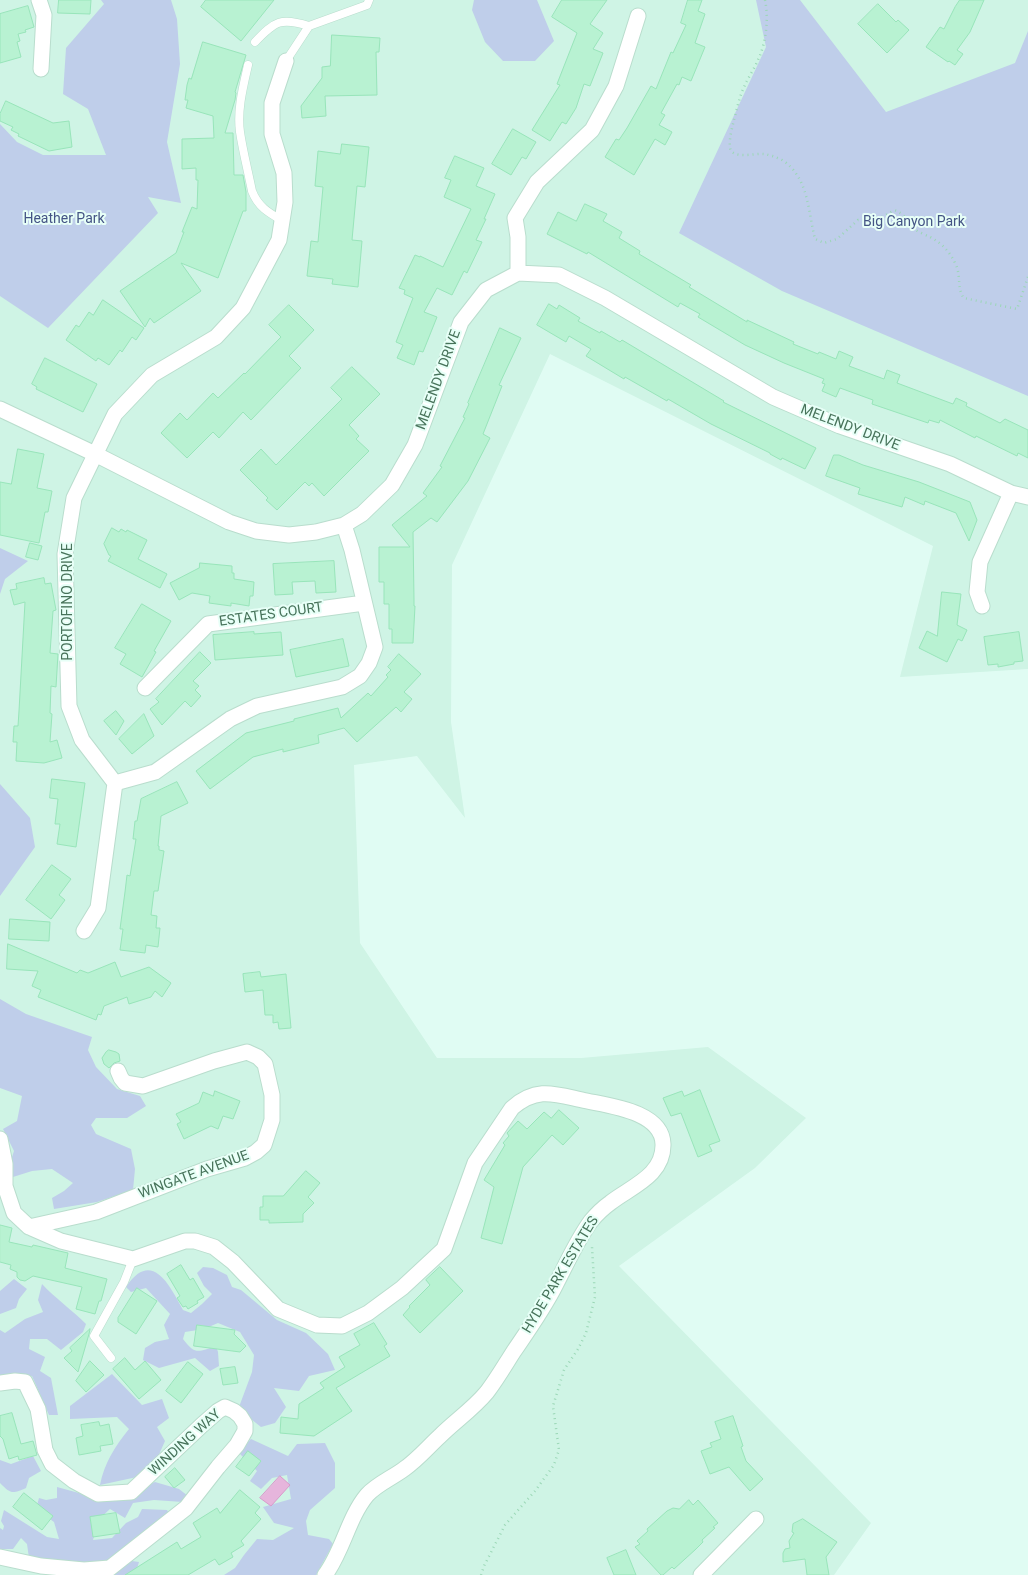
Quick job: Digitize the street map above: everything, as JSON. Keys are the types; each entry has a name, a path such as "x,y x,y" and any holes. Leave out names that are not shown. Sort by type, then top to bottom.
{"street":[{"path":"39,0 44,15 41,69"},
{"path":"518,272 518,236 515,218 537,182 592,130 616,86 638,16"},
{"name":"PORTOFINO DRIVE","path":"115,783 82,740 69,706 65,554 74,498 115,414 152,375 216,337 243,308 260,280 279,240 286,202 284,173 272,134 272,103 286,61"},
{"name":"MELENDY DRIVE","path":"0,409 95,454 229,522 256,531 289,535 316,532 344,525 362,514 392,485 415,445 461,322 486,290 518,272 560,275 605,298 773,397 840,426 950,464 1011,493 1028,497"},
{"path":"982,606 977,592 980,562 1011,493"},
{"path":"84,931 98,908 115,783 155,772 230,718 257,706 342,687 360,676 369,663 375,647 352,550 344,525"},
{"name":"ESTATES COURT","path":"146,688 208,624 364,602"},
{"name":"WINGATE AVENUE","path":"29,1227 96,1212 207,1169 245,1158 264,1145 272,1120 272,1095 265,1064 258,1057 247,1052 214,1061 143,1086 125,1083 118,1071"},
{"name":"HYDE PARK ESTATES","path":"133,1259 185,1240 214,1247 227,1257 278,1309 317,1325 342,1326 368,1313 402,1288 444,1249 475,1163 512,1108 528,1096 548,1093 635,1112 652,1123 663,1140 662,1155 648,1177 610,1203 591,1221 536,1319 486,1392 462,1418 422,1454 404,1469 368,1493 361,1503 340,1549 325,1575"},
{"path":"0,1139 5,1164 5,1186 14,1213 29,1227 61,1241 133,1259"},
{"name":"WINDING WAY","path":"0,1383 25,1382 38,1409 45,1450 52,1464 98,1494 131,1492 218,1411 225,1408 234,1411 245,1424 245,1431 237,1445 218,1466 186,1508 110,1568 84,1570 49,1567 0,1557"},
{"path":"701,1575 756,1519"}],"lane":[{"path":"286,61 309,26 367,5 369,0"},
{"path":"254,42 270,26 284,21 309,26"},
{"path":"248,65 242,93 240,131 252,191 261,207 283,221"},
{"path":"111,1358 94,1336 124,1282 133,1259"}],"path":[{"path":"765,0 767,6 764,42 759,58 743,88 732,129 730,147 732,152 744,155 763,154 776,157 788,164 805,191 810,207 815,239 824,243 838,239 858,220 872,221 894,210 901,212 917,231 948,249 957,267 960,280 960,294 964,298 1017,309 1028,277"},
{"path":"481,1575 505,1526 554,1465 559,1450 553,1406 564,1370 586,1333 595,1297 592,1247"}],"shaded area":[{"path":"0,0 1028,0 1028,669 900,677 933,546 550,354 452,565 451,722 465,818 417,756 354,765 360,943 437,1058 581,1058 708,1047 806,1118 755,1168 619,1266 871,1523 834,1575 0,1575"},
{"path":"280,1476 290,1485 271,1506 260,1498"}],"green space":[{"name":"Heather Park","path":"101,0 171,0 177,19 180,64 167,142 181,203 148,197 158,213 48,328 0,296 0,124 17,142 43,155 106,155 88,109 63,94 66,48 104,4"},
{"path":"474,0 537,0 554,41 535,61 503,61 485,42 472,10"},
{"name":"Big Canyon Park","path":"756,0 800,0 886,112 1015,63 1028,31 1028,396 782,291 679,233 766,47"},
{"path":"0,548 28,561 5,579 0,594"},
{"path":"0,784 30,818 35,847 0,896"},
{"path":"0,999 26,1014 92,1037 88,1050 96,1067 117,1089 140,1096 146,1106 127,1118 96,1118 91,1125 96,1134 131,1149 135,1169 133,1190 97,1202 54,1209 52,1198 73,1183 52,1169 32,1171 13,1177 11,1160 14,1151 3,1129 17,1121 22,1096 0,1088"},
{"path":"203,1267 213,1268 227,1275 232,1287 241,1290 277,1320 306,1333 328,1354 335,1370 309,1376 299,1391 274,1388 286,1407 275,1423 261,1427 239,1407 252,1372 254,1355 240,1332 218,1323 204,1329 185,1332 183,1339 194,1350 201,1351 216,1346 219,1366 210,1371 195,1358 159,1368 143,1360 145,1348 155,1342 169,1339 164,1325 170,1314 146,1288 131,1292 126,1287 135,1276 144,1271 152,1271 166,1282 183,1310 191,1313 212,1294 204,1286 197,1273"},
{"path":"14,1279 27,1289 19,1299 16,1308 0,1314 0,1291"},
{"path":"42,1284 86,1324 83,1332 61,1350 47,1339 30,1339 29,1349 45,1357 40,1371 51,1378 58,1415 49,1415 32,1376 0,1375 0,1330 5,1333 25,1319 43,1312 38,1300"},
{"path":"112,1374 142,1405 162,1399 169,1418 157,1427 165,1441 157,1459 137,1477 100,1485 104,1470 111,1456 129,1429 117,1417 70,1419 70,1406"},
{"path":"251,1439 288,1456 297,1444 325,1443 335,1463 335,1488 310,1510 306,1521 308,1535 329,1539 333,1544 316,1575 224,1575 235,1568 257,1539 273,1540 294,1528 274,1523 263,1507 291,1499 287,1475 272,1478 261,1489 250,1481 257,1471 238,1452"},
{"path":"33,1456 41,1471 29,1478 26,1488 12,1492 0,1483 0,1460 11,1464"},
{"path":"155,1482 179,1489 188,1496 183,1502 154,1500 133,1503 125,1518 110,1509 99,1519 93,1540 112,1538 126,1523 138,1517 142,1509 167,1510 170,1515 122,1551 132,1561 139,1562 135,1575 112,1575 107,1564 85,1566 29,1558 27,1544 21,1538 13,1549 0,1549 0,1528 3,1530 4,1526 1,1521 4,1510 47,1537 59,1539 54,1522 36,1509 39,1498 46,1500 57,1498 57,1487 108,1501 126,1500 142,1488"}],"building":[{"path":"59,0 91,0 90,14 58,13"},
{"path":"206,0 274,0 241,41 201,7"},
{"path":"562,0 607,0 590,24 603,33 593,49 603,53 590,86 584,84 576,108 566,124 562,122 550,141 532,130 560,85 557,84 577,33 552,17"},
{"path":"688,0 702,0 698,11 705,14 695,43 705,47 691,81 682,77 661,113 665,115 659,125 672,132 665,145 655,139 634,175 605,157 616,139 619,140 627,128 651,86 656,89 671,52 673,53 686,25 681,23"},
{"path":"960,0 984,0 970,32 957,50 963,54 955,65 926,47 940,27 944,29"},
{"path":"878,4 896,22 898,20 909,30 887,53 858,24"},
{"path":"28,6 34,27 18,34 20,41 17,42 21,57 0,63 0,14"},
{"path":"332,35 380,38 379,52 376,52 377,95 325,96 326,116 302,118 301,106 322,78 322,67 330,66"},
{"path":"203,42 246,55 225,133 233,133 234,175 243,175 246,192 246,211 243,211 218,278 181,263 201,291 154,323 150,318 145,327 120,291 176,253 192,207 197,209 198,180 196,180 196,168 182,169 182,139 214,138 213,116 186,108 188,100 185,100 189,78 191,79"},
{"path":"6,101 53,123 69,121 72,147 49,151 18,136 19,134 11,130 13,127 0,121 0,114"},
{"path":"513,129 536,142 526,159 522,157 511,175 492,164"},
{"path":"342,144 369,147 365,187 357,186 352,240 362,241 358,287 332,284 333,279 307,276 311,241 318,242 323,187 315,186 318,151 340,154"},
{"path":"455,156 484,168 476,186 495,194 476,240 482,242 467,273 464,271 452,295 437,288 424,312 437,317 423,352 419,351 414,365 397,358 403,345 396,342 413,298 404,294 405,290 399,288 415,255 443,267 471,209 444,197 451,180 445,178"},
{"path":"585,204 607,214 603,221 622,232 619,238 640,251 639,254 747,322 747,320 794,342 793,344 818,354 819,352 836,359 839,351 853,357 849,366 884,379 887,370 900,375 897,383 953,404 956,398 967,403 966,406 1000,423 1005,419 1028,430 1028,458 1018,453 1017,456 976,436 975,438 940,420 939,423 929,420 928,423 872,404 873,400 840,388 836,397 822,391 825,384 822,383 824,379 745,345 698,317 700,314 680,303 678,307 588,252 587,254 547,234 558,212 576,221"},
{"path":"103,300 144,328 136,340 132,337 122,352 120,350 109,365 98,358 96,361 66,340 76,325 79,327 89,312 93,315"},
{"path":"549,304 557,309 559,305 580,318 578,321 620,342 622,340 723,402 816,448 805,469 782,458 781,460 711,424 668,399 667,401 625,377 624,379 586,356 591,349 569,336 566,342 537,325"},
{"path":"289,305 314,330 289,356 301,368 251,420 243,412 219,438 213,432 187,458 161,433 180,413 187,420 213,393 218,398 245,374 281,337 269,325"},
{"path":"500,328 521,338 499,385 502,386 483,434 490,438 468,481 437,522 431,518 413,532 415,606 413,643 392,643 392,629 389,629 389,604 384,604 384,582 379,582 379,547 410,547 392,525 427,496 423,493 442,467 440,466 465,418 463,417 468,403"},
{"path":"45,358 97,384 83,412 36,389 37,387 32,384"},
{"path":"352,367 380,394 349,425 359,436 356,439 369,451 324,496 312,483 309,486 305,482 277,510 266,500 268,498 240,470 261,449 276,465 342,399 331,388"},
{"path":"18,449 44,454 37,488 52,491 48,512 45,512 39,543 0,535 0,482 11,484"},
{"path":"834,455 839,455 863,465 919,482 970,502 977,520 969,541 956,513 925,501 924,505 905,497 902,507 858,494 860,488 826,476"},
{"path":"112,528 119,532 121,529 126,532 127,530 147,540 138,559 167,574 160,588 108,561 111,556 104,544"},
{"path":"30,543 42,546 38,560 26,557"},
{"path":"334,561 336,592 316,593 315,581 292,582 293,594 275,595 273,564"},
{"path":"200,563 232,566 234,579 254,582 253,596 250,596 249,606 231,603 231,606 209,603 210,596 192,593 179,600 170,583 199,568"},
{"path":"44,578 45,584 51,583 56,610 53,611 50,653 58,654 56,687 51,686 50,742 57,740 62,758 44,763 16,761 17,742 13,742 14,726 18,726 25,602 14,605 10,590 17,589 16,584"},
{"path":"942,592 961,594 957,625 967,630 962,641 958,639 947,662 919,648 927,631 937,636"},
{"path":"142,604 171,621 142,677 120,664 126,654 115,648"},
{"path":"254,632 254,634 281,632 283,655 215,660 213,635"},
{"path":"1019,632 1023,661 998,667 998,664 988,665 984,637"},
{"path":"343,639 349,666 296,677 290,650"},
{"path":"200,652 211,663 193,681 199,686 195,690 201,696 191,707 185,701 162,725 150,709 159,702 156,699"},
{"path":"399,654 421,674 404,692 412,699 401,712 396,707 357,742 344,728 318,735 319,743 283,752 283,749 253,757 210,789 196,771 246,733 338,708 341,718 368,693 371,696 388,677 386,675 391,670 388,667"},
{"path":"116,711 124,721 116,735 104,721"},
{"path":"144,714 154,736 132,754 119,739"},
{"path":"52,779 85,783 76,847 57,844 60,824 55,824 58,799 50,798"},
{"path":"177,782 188,803 161,816 158,846 159,850 164,851 158,891 154,891 151,915 157,916 156,928 160,928 158,947 146,945 145,953 120,950 123,929 120,929 127,875 130,876 136,839 133,839 135,821 137,821 141,799"},
{"path":"52,865 71,879 59,895 65,900 51,919 26,900"},
{"path":"10,919 50,922 49,941 9,939"},
{"path":"8,944 77,973 80,970 88,973 115,962 121,977 149,967 171,983 162,997 155,991 151,997 129,1004 127,997 104,1006 101,1015 98,1014 96,1020 38,997 41,990 32,986 38,971 7,969"},
{"path":"260,972 261,977 286,974 291,1028 279,1029 278,1022 273,1023 273,1015 265,1015 263,990 245,992 243,974"},
{"path":"109,1050 119,1054 120,1061 114,1063 109,1068 104,1064 102,1058"},
{"path":"700,1090 720,1141 709,1145 712,1151 698,1157 681,1113 671,1116 663,1098 682,1091 684,1096"},
{"path":"215,1091 240,1101 233,1119 223,1116 218,1129 211,1126 184,1139 177,1124 181,1122 176,1114 199,1103 203,1092 213,1096"},
{"path":"559,1110 579,1128 563,1145 552,1135 523,1167 502,1244 481,1238 494,1187 484,1180 505,1145 503,1143 509,1136 507,1133 518,1121 527,1129 544,1112 551,1118"},
{"path":"306,1171 320,1183 308,1197 314,1203 303,1214 303,1222 269,1223 269,1220 260,1220 260,1207 263,1207 263,1196 283,1196"},
{"path":"0,1225 12,1228 9,1242 68,1253 65,1268 107,1279 95,1314 76,1309 82,1287 33,1276 25,1281 20,1280 17,1277 17,1272 10,1269 11,1265 0,1262"},
{"path":"181,1265 190,1280 193,1278 204,1297 188,1309 186,1306 183,1307 177,1298 180,1296 167,1274"},
{"path":"440,1267 463,1291 420,1333 403,1315 409,1306 430,1285 426,1280"},
{"path":"137,1288 157,1301 136,1334 118,1322 118,1318"},
{"path":"374,1323 387,1344 384,1346 390,1356 336,1388 352,1411 314,1436 280,1433 281,1417 298,1419 299,1404 324,1388 320,1383 345,1367 339,1357 360,1345 354,1334"},
{"path":"197,1325 235,1330 234,1334 246,1346 240,1352 194,1346"},
{"path":"90,1329 78,1372 64,1358 72,1351 70,1348"},
{"path":"125,1358 135,1370 145,1361 161,1380 139,1399 113,1369"},
{"path":"90,1361 104,1375 86,1392 76,1381"},
{"path":"188,1362 203,1374 181,1403 166,1391"},
{"path":"235,1367 238,1383 223,1385 220,1369"},
{"path":"12,1413 21,1444 33,1441 37,1455 19,1460 18,1456 9,1459 3,1439 0,1436 0,1416"},
{"path":"733,1416 746,1461 763,1479 750,1491 729,1467 710,1474 701,1451 712,1447 710,1443 721,1439 715,1422"},
{"path":"99,1422 100,1426 109,1424 113,1444 100,1446 101,1451 79,1455 76,1438 83,1436 81,1425"},
{"path":"248,1451 261,1461 249,1476 236,1467"},
{"path":"175,1468 185,1480 174,1488 165,1477"},
{"path":"240,1490 260,1507 255,1513 261,1519 241,1541 244,1545 231,1553 233,1557 219,1565 215,1559 188,1575 125,1575 177,1542 181,1549 201,1537 193,1523 217,1508 220,1513"},
{"path":"24,1493 53,1516 42,1530 13,1507"},
{"path":"689,1500 693,1505 698,1500 718,1523 696,1549 674,1569 672,1567 661,1575 635,1547 640,1544 637,1541 667,1511 673,1508 679,1509"},
{"path":"116,1513 120,1533 93,1537 90,1517"},
{"path":"803,1519 837,1542 826,1557 829,1575 807,1575 805,1559 783,1562 783,1553 785,1549 790,1548 789,1541 794,1533 792,1532 793,1524"},
{"path":"626,1550 636,1575 614,1575 607,1558"}]}
